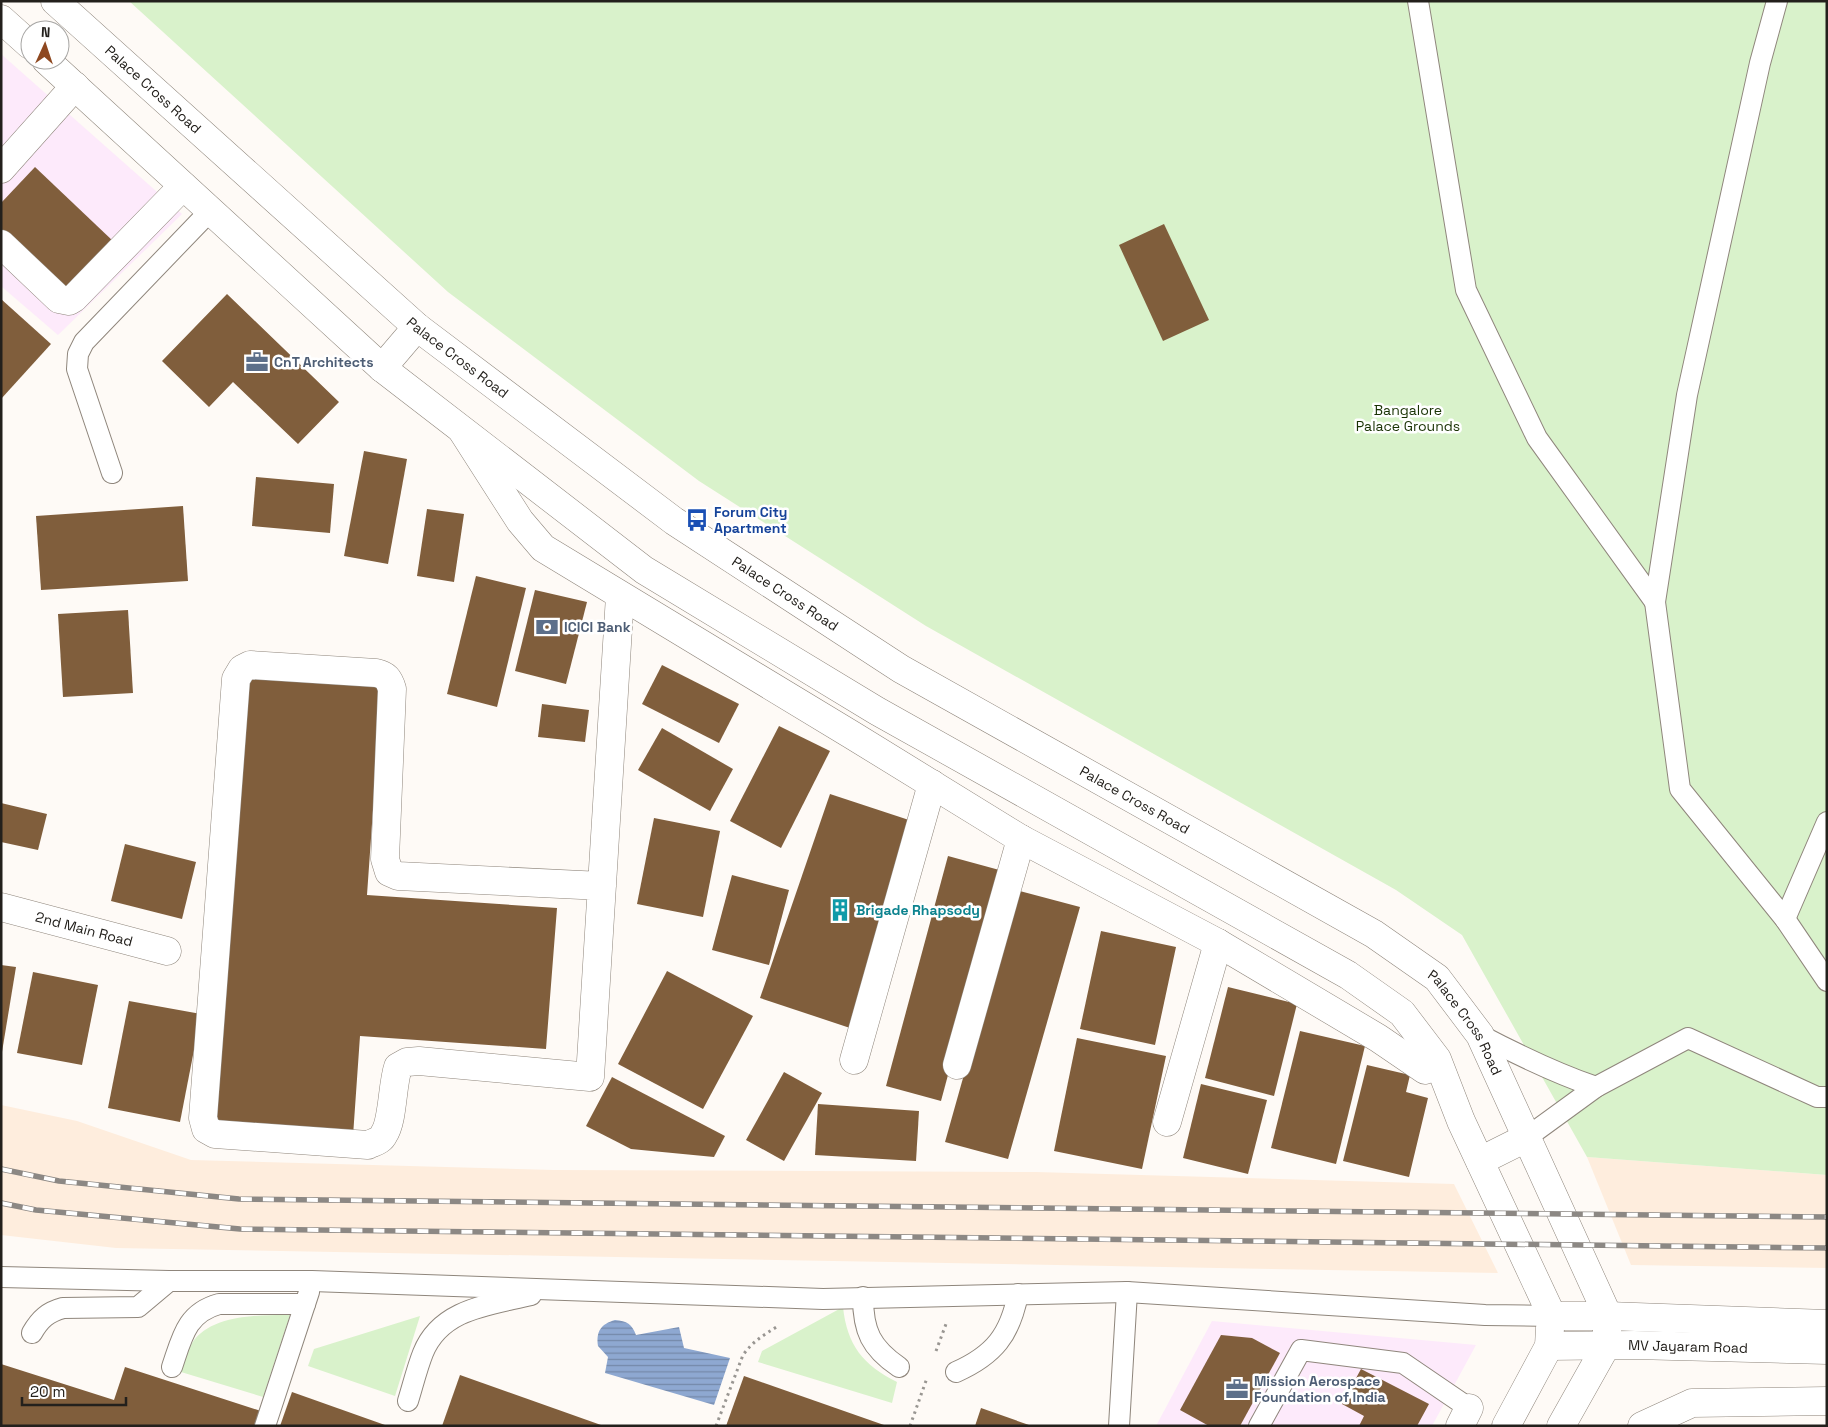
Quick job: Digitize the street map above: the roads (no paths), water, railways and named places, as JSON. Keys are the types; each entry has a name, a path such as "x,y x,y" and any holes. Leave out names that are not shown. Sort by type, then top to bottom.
{"street":[{"name":"Palace Cross Road","path":"55,1 417,327 674,521 901,669 1374,934 1437,978 1480,1035 1608,1316"},
{"path":"1,19 20,36"},
{"path":"57,70 382,368 644,570 877,711 1348,975 1402,1013 1437,1058 1461,1120 1552,1316 1548,1346 1506,1426"},
{"path":"1,169 75,86"},
{"path":"1,244 59,299 69,300 74,298 183,186"},
{"path":"382,368 417,327"},
{"path":"461,429 520,521 543,548 1021,839 1218,943 1378,1038 1425,1070"},
{"path":"602,886 398,876 389,872 385,860 392,689 389,680 384,675 376,673 250,665 242,668 236,679 203,1118 206,1129 215,1134 368,1145 384,1136 388,1127 398,1067 407,1062 419,1061 590,1077 602,886 620,596"},
{"path":"854,1060 932,784"},
{"path":"957,1065 1021,839"},
{"name":"2nd Main Road","path":"1,907 167,951"},
{"path":"1167,1122 1218,943"},
{"path":"1480,1161 1526,1138"},
{"name":"MV Jayaram Road","path":"1552,1316 1608,1316 1827,1324"},
{"path":"1561,1426 1606,1346 1608,1316"},
{"name":"MV Jayaram Road","path":"1548,1346 1827,1350"},
{"path":"1642,1426 1692,1403 1827,1401"}],"lane":[{"path":"1418,1 1466,290 1536,438 1655,602"},
{"path":"1777,1 1760,63 1687,395 1655,602 1680,789 1784,919 1827,981"},
{"path":"112,473 77,369 78,354 84,342 210,211"},
{"path":"1784,919 1827,822"},
{"path":"1480,1035 1560,1075 1596,1088"},
{"path":"1526,1138 1596,1088 1688,1038 1817,1097 1827,1097"},
{"path":"1,1277 169,1281 312,1280 823,1299 1127,1292 1485,1315 1552,1316"},
{"path":"265,1426 312,1280"},
{"path":"32,1333 43,1317 52,1311 63,1308 138,1307 169,1281"},
{"path":"408,1401 423,1353 431,1338 441,1326 454,1317 470,1310 552,1289"},
{"path":"1120,1426 1127,1292"},
{"path":"956,1372 975,1363 992,1350 1005,1334 1014,1315 1018,1294"},
{"path":"863,1297 863,1317 868,1335 881,1353 898,1367"},
{"path":"172,1367 187,1327 192,1319 208,1307 219,1304 305,1304"},
{"path":"1259,1426 1302,1350 1402,1364 1465,1417"}],"water":[{"path":"615,1320 629,1324 636,1335 679,1327 684,1348 730,1358 714,1405 605,1373 608,1357 598,1346 598,1336 603,1326"}],"railway":[{"path":"1,1169 59,1181 239,1199 1827,1217"},
{"path":"1,1203 36,1210 240,1229 1827,1248"}],"place":[{"name":"CnT Architects","path":"257,362"},
{"name":"Forum City Apartment","path":"697,520"},
{"name":"ICICI Bank","path":"547,627"},
{"name":"Brigade Rhapsody","path":"840,910"},
{"name":"Mission Aerospace Foundation of India","path":"1237,1389"}],"park label":[{"name":"Bangalore Palace Grounds","path":"1408,418"}]}
